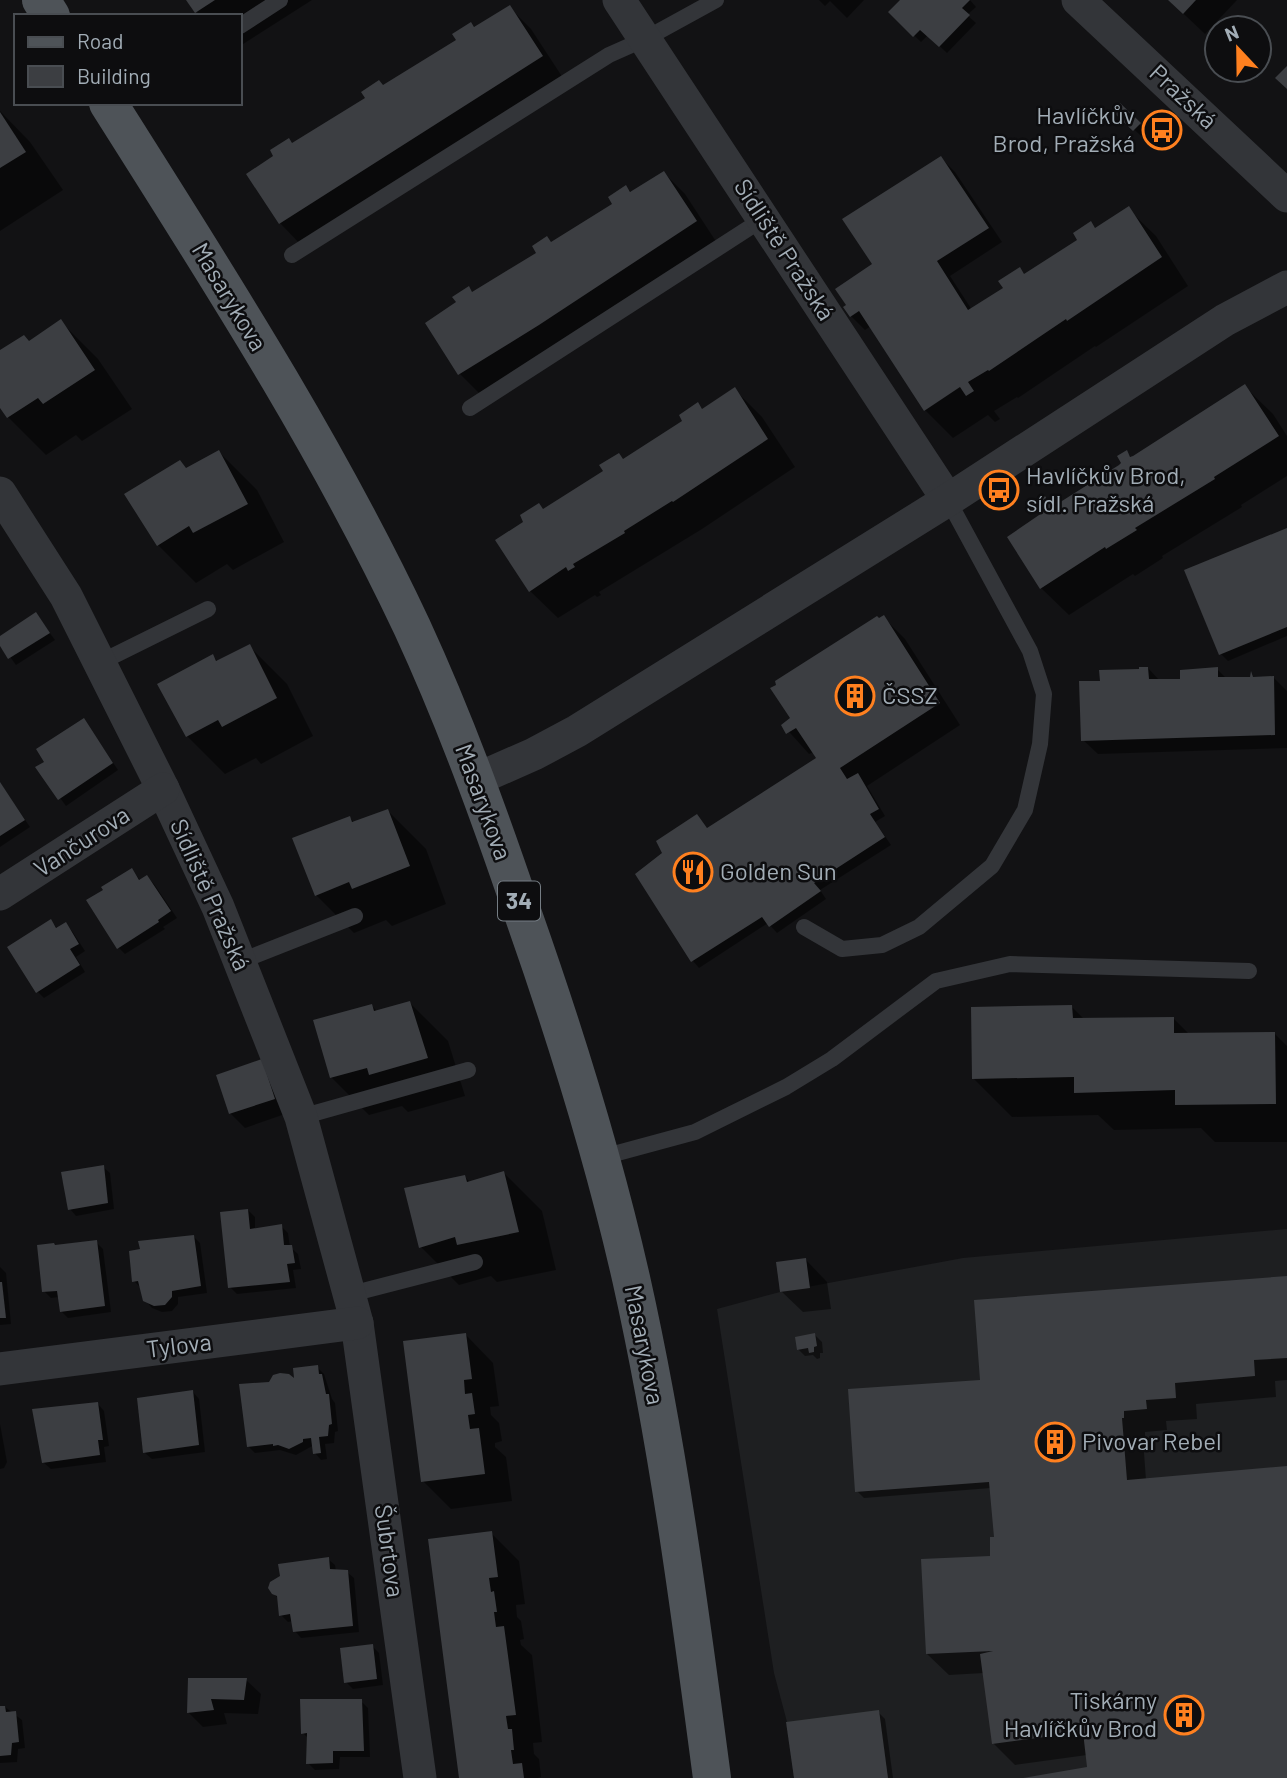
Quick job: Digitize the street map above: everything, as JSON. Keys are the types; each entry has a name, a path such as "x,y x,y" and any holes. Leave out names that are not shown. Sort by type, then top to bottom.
{"main road":[{"name":"Masarykova","path":"109,105 216,274 320,451 410,624 475,780 544,974 631,1277 683,1558 712,1778"}],"street":[{"name":"Sídliště Pražská","path":"619,0 948,500"},
{"name":"Pražská","path":"1079,0 1287,195"},
{"path":"475,780 578,731 948,500 1224,320 1287,287"},
{"name":"Sídliště Pražská","path":"0,493 66,596 163,789 218,907 301,1117 354,1309"},
{"name":"Vančurova","path":"0,894 163,789"},
{"name":"Tylova","path":"0,1369 354,1309"},
{"name":"Šubrtova","path":"354,1309 420,1778"}],"lane":[{"path":"242,25 280,0"},
{"path":"292,255 609,55 645,39 716,0"},
{"path":"470,408 763,219"},
{"path":"804,927 842,949 882,945 919,927 992,866 1025,810 1040,744 1044,694 1030,651 948,500"},
{"path":"99,663 208,609"},
{"path":"241,961 355,916"},
{"path":"599,1158 695,1132 775,1093 832,1059 936,981 1010,964 1249,971"},
{"path":"301,1117 468,1070"},
{"path":"354,1309 475,1262"}],"shaded area":[{"name":"Pivovar Rebel","path":"1287,1229 1287,1778 794,1778 787,1722 774,1673 717,1309 780,1292 963,1258"}],"building":[{"path":"186,0 215,0 195,13"},
{"path":"900,0 970,0 962,8 970,15 939,47 920,30 913,37 888,12"},
{"path":"1168,0 1196,0 1183,14"},
{"path":"510,5 543,56 279,224 246,174 273,156 270,150 289,138 292,143 365,98 361,92 379,80 383,85 456,40 452,34 471,22 474,27"},
{"path":"1287,66 1287,89 1275,78"},
{"path":"1120,103 1141,123 1133,131 1112,111"},
{"path":"0,112 26,152 0,168"},
{"path":"941,156 989,228 937,261 968,310 1003,288 998,281 1020,267 1024,274 1077,240 1073,233 1091,221 1095,228 1129,206 1162,257 1067,321 1066,319 989,371 968,382 974,391 966,396 960,387 924,411 859,311 850,317 843,307 846,305 835,289 872,264 842,219"},
{"path":"664,171 697,221 458,375 425,323 456,302 452,297 469,286 472,292 536,253 532,246 547,236 551,242 612,204 608,197 626,185 630,192"},
{"path":"61,319 95,370 43,404 38,398 7,418 0,408 0,350 24,335 29,341"},
{"path":"1245,384 1279,436 1135,528 1137,530 1106,549 1105,547 1040,589 1007,537 1042,513 1036,503 1045,496 1052,507 1054,506 1119,465 1121,463 1117,456 1127,450 1130,457 1133,456"},
{"path":"735,387 768,439 573,564 575,567 568,571 566,567 529,592 495,540 523,522 520,515 539,503 543,509 603,471 599,465 619,453 623,459 682,421 679,415 698,402 702,409"},
{"path":"219,450 248,504 193,533 189,526 157,546 124,494 180,460 186,468"},
{"path":"1287,528 1287,627 1219,655 1184,570"},
{"path":"36,612 50,633 8,659 0,646 0,636"},
{"path":"884,615 940,703 840,768 847,779 858,773 879,809 870,814 885,837 814,883 821,891 769,927 762,917 691,962 635,874 662,853 656,841 697,814 707,828 816,758 796,728 786,734 781,725 790,718 770,688 776,685 775,681 877,616 879,618"},
{"path":"250,644 277,698 222,727 218,720 186,737 157,684 213,654 216,661"},
{"path":"1148,667 1149,679 1180,679 1180,670 1218,667 1218,677 1250,677 1251,671 1253,677 1274,676 1275,735 1081,741 1079,681 1100,681 1099,670"},
{"path":"84,718 113,763 58,800 35,767 44,762 36,749"},
{"path":"0,782 25,820 0,836"},
{"path":"388,809 410,866 352,889 349,882 315,896 292,838 350,816 352,822"},
{"path":"132,868 139,880 147,875 171,911 117,949 86,900 103,890 101,887"},
{"path":"51,919 56,928 66,922 79,944 70,949 80,965 36,993 7,947"},
{"path":"410,1001 428,1058 369,1075 367,1068 330,1078 313,1020 372,1004 374,1011"},
{"path":"1072,1005 1073,1018 1174,1017 1174,1033 1275,1032 1276,1104 1175,1105 1175,1090 1074,1093 1074,1077 972,1079 971,1007"},
{"path":"262,1059 275,1099 229,1114 216,1075"},
{"path":"104,1165 108,1203 68,1210 61,1172"},
{"path":"504,1171 519,1232 457,1245 455,1237 419,1248 404,1188 465,1175 467,1182"},
{"path":"248,1209 250,1229 282,1224 284,1245 292,1245 295,1263 287,1264 290,1282 228,1288 220,1212"},
{"path":"194,1235 201,1286 172,1291 172,1297 165,1305 154,1306 143,1301 138,1281 132,1282 129,1251 140,1249 138,1241"},
{"path":"97,1240 105,1306 60,1312 57,1291 42,1292 37,1245"},
{"path":"806,1258 810,1288 780,1292 776,1262"},
{"name":"Pivovar Rebel","path":"1287,1276 1287,1358 1254,1360 1255,1376 1175,1383 1176,1398 1146,1400 1147,1409 1124,1411 1122,1418 1127,1480 1287,1466 1287,1778 1023,1778 1087,1767 1083,1732 992,1744 980,1654 993,1651 926,1654 921,1559 990,1556 990,1537 994,1537 989,1482 855,1492 848,1389 980,1380 974,1300"},
{"path":"2,1282 6,1318 0,1318"},
{"path":"466,1333 472,1379 464,1380 465,1394 472,1393 475,1414 468,1415 470,1429 479,1428 485,1474 421,1482 403,1341"},
{"path":"815,1333 817,1346 814,1347 814,1352 809,1353 808,1348 797,1350 795,1337"},
{"path":"318,1365 326,1394 329,1394 332,1424 329,1425 328,1436 319,1437 321,1453 313,1454 311,1438 303,1439 303,1442 289,1449 273,1444 247,1447 239,1384 269,1382 273,1375 280,1373 294,1378 293,1368"},
{"path":"193,1390 199,1445 143,1453 137,1398"},
{"path":"98,1402 103,1440 98,1440 100,1455 42,1463 32,1409"},
{"path":"492,1531 498,1577 489,1578 497,1612 494,1612 496,1627 504,1626 516,1715 506,1716 508,1729 512,1729 513,1764 522,1763 524,1778 459,1778 428,1539"},
{"path":"329,1557 330,1569 348,1570 353,1626 293,1632 290,1614 279,1616 277,1596 268,1588 270,1582 280,1576 278,1564"},
{"path":"373,1644 377,1679 344,1683 340,1648"},
{"path":"188,1678 247,1678 244,1700 211,1699 214,1710 187,1713"},
{"path":"300,1699 362,1699 364,1751 333,1751 333,1763 306,1764 307,1733 301,1734"},
{"path":"0,1706 5,1706 6,1712 16,1711 19,1742 12,1743 11,1755 0,1756"},
{"path":"879,1710 888,1778 794,1778 786,1722"}],"place":[{"name":"Havlíčkův Brod, Pražská","path":"1162,130"},
{"name":"Havlíčkův Brod, sídl. Pražská","path":"999,490"},
{"name":"ČSSZ","path":"855,696"},
{"name":"Golden Sun","path":"693,872"},
{"name":"Pivovar Rebel","path":"1055,1442"},
{"name":"Tiskárny Havlíčkův Brod","path":"1184,1715"}]}
